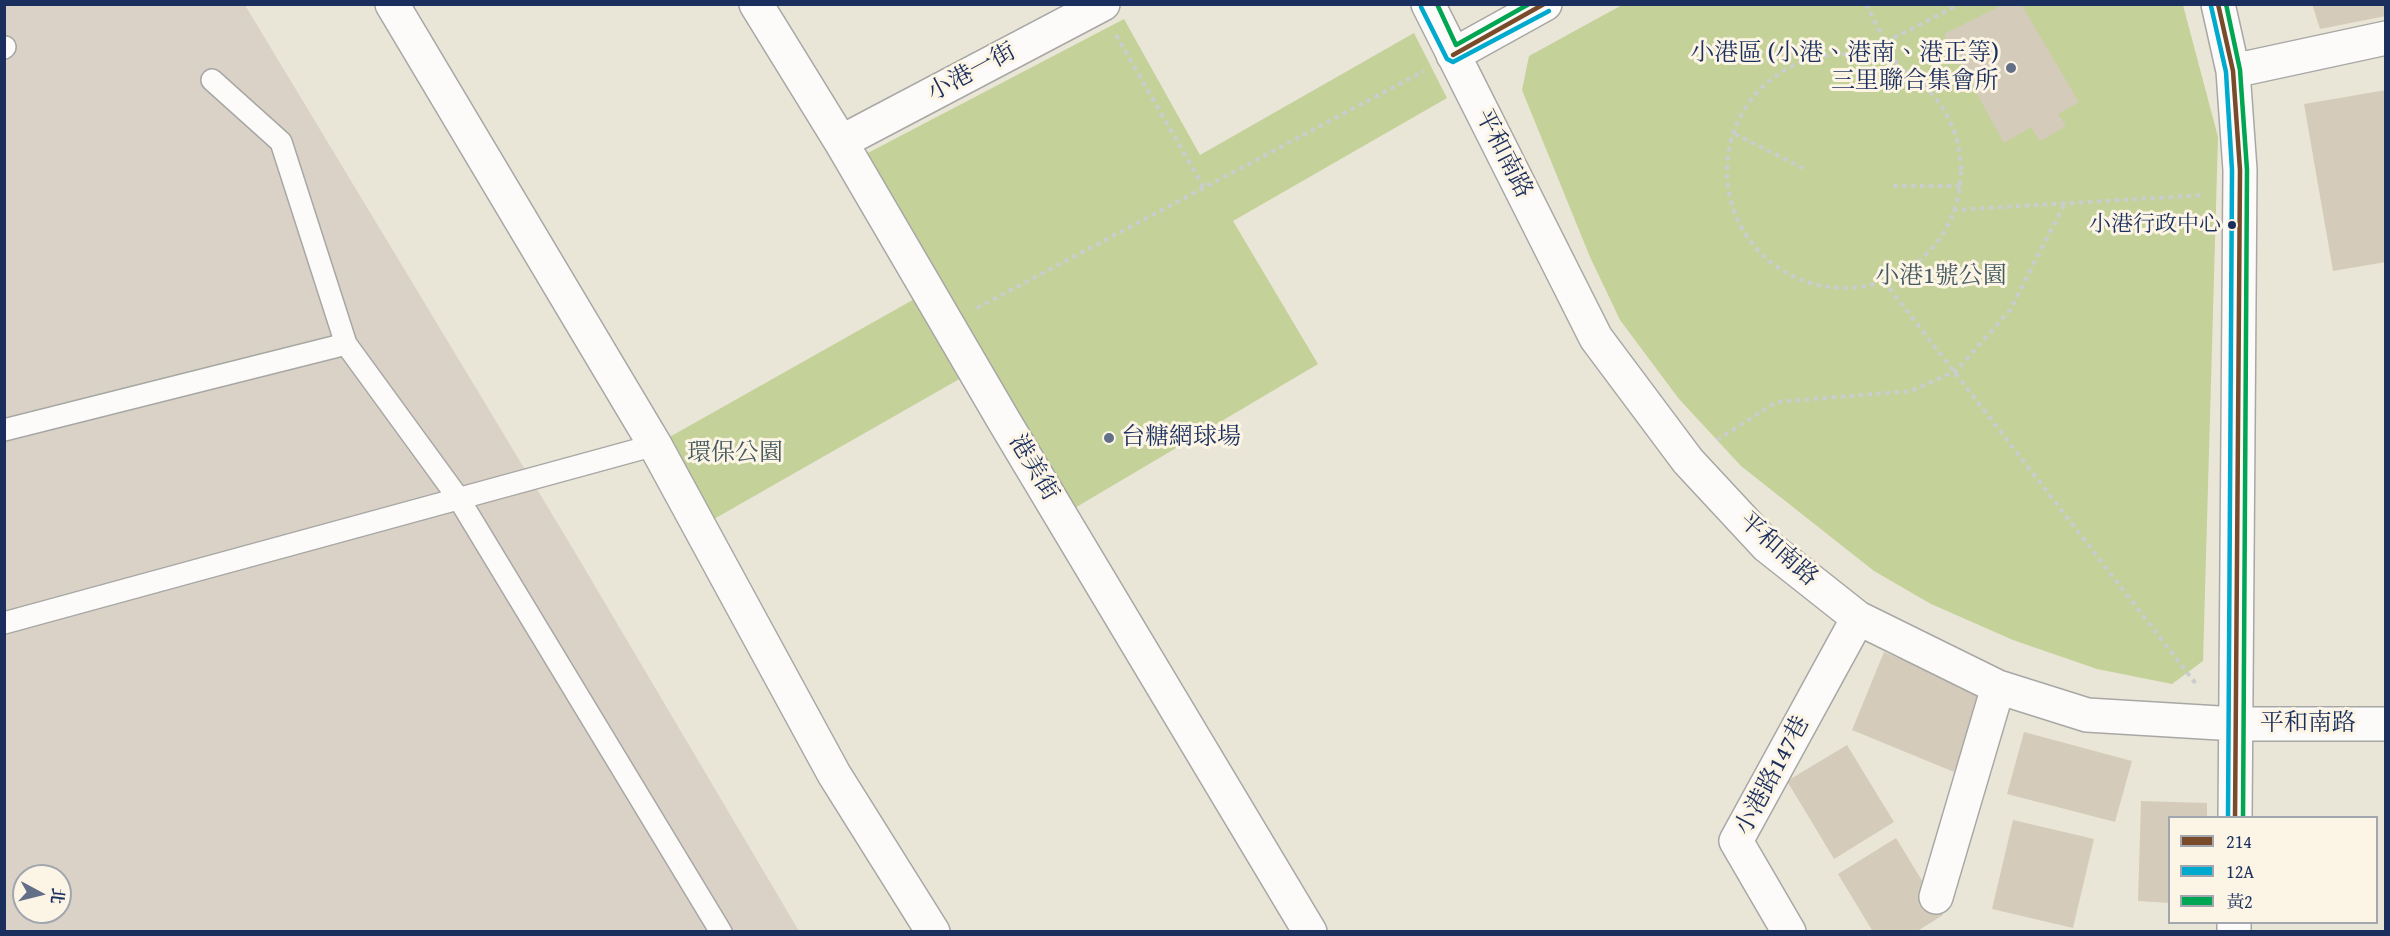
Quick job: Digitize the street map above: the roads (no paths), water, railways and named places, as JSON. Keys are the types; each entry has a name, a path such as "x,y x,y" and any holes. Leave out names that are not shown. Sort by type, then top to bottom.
{"street":[{"path":"392,4 655,446 834,774 933,932"},
{"name":"港美街","path":"756,4 841,142 1310,932"},
{"name":"平和南路","path":"1428,4 1596,338 1688,461 1767,546 1858,618 1998,687 2087,715 2236,724 2385,724"},
{"path":"1453,55 1545,4"},
{"path":"2218,4 2234,71 2240,170 2235,816"},
{"name":"小港一街","path":"841,142 1101,6"},
{"path":"2234,71 2385,39"},
{"name":"小港路147巷","path":"1789,932 1736,841 1858,618"},
{"path":"1936,897 1998,687"}],"lane":[{"path":"212,80 281,142 346,344 459,500 721,932"},
{"path":"4,430 346,344"},
{"path":"4,623 655,446"}],"place":[{"name":"小港區 (小港、港南、港正等) 三里聯合集會所","path":"2011,68"},
{"name":"小港行政中心","path":"2232,225"},
{"name":"台糖網球場","path":"1109,438"}],"park label":[{"name":"小港1號公園","path":"1941,277"},
{"name":"環保公園","path":"735,454"}]}
